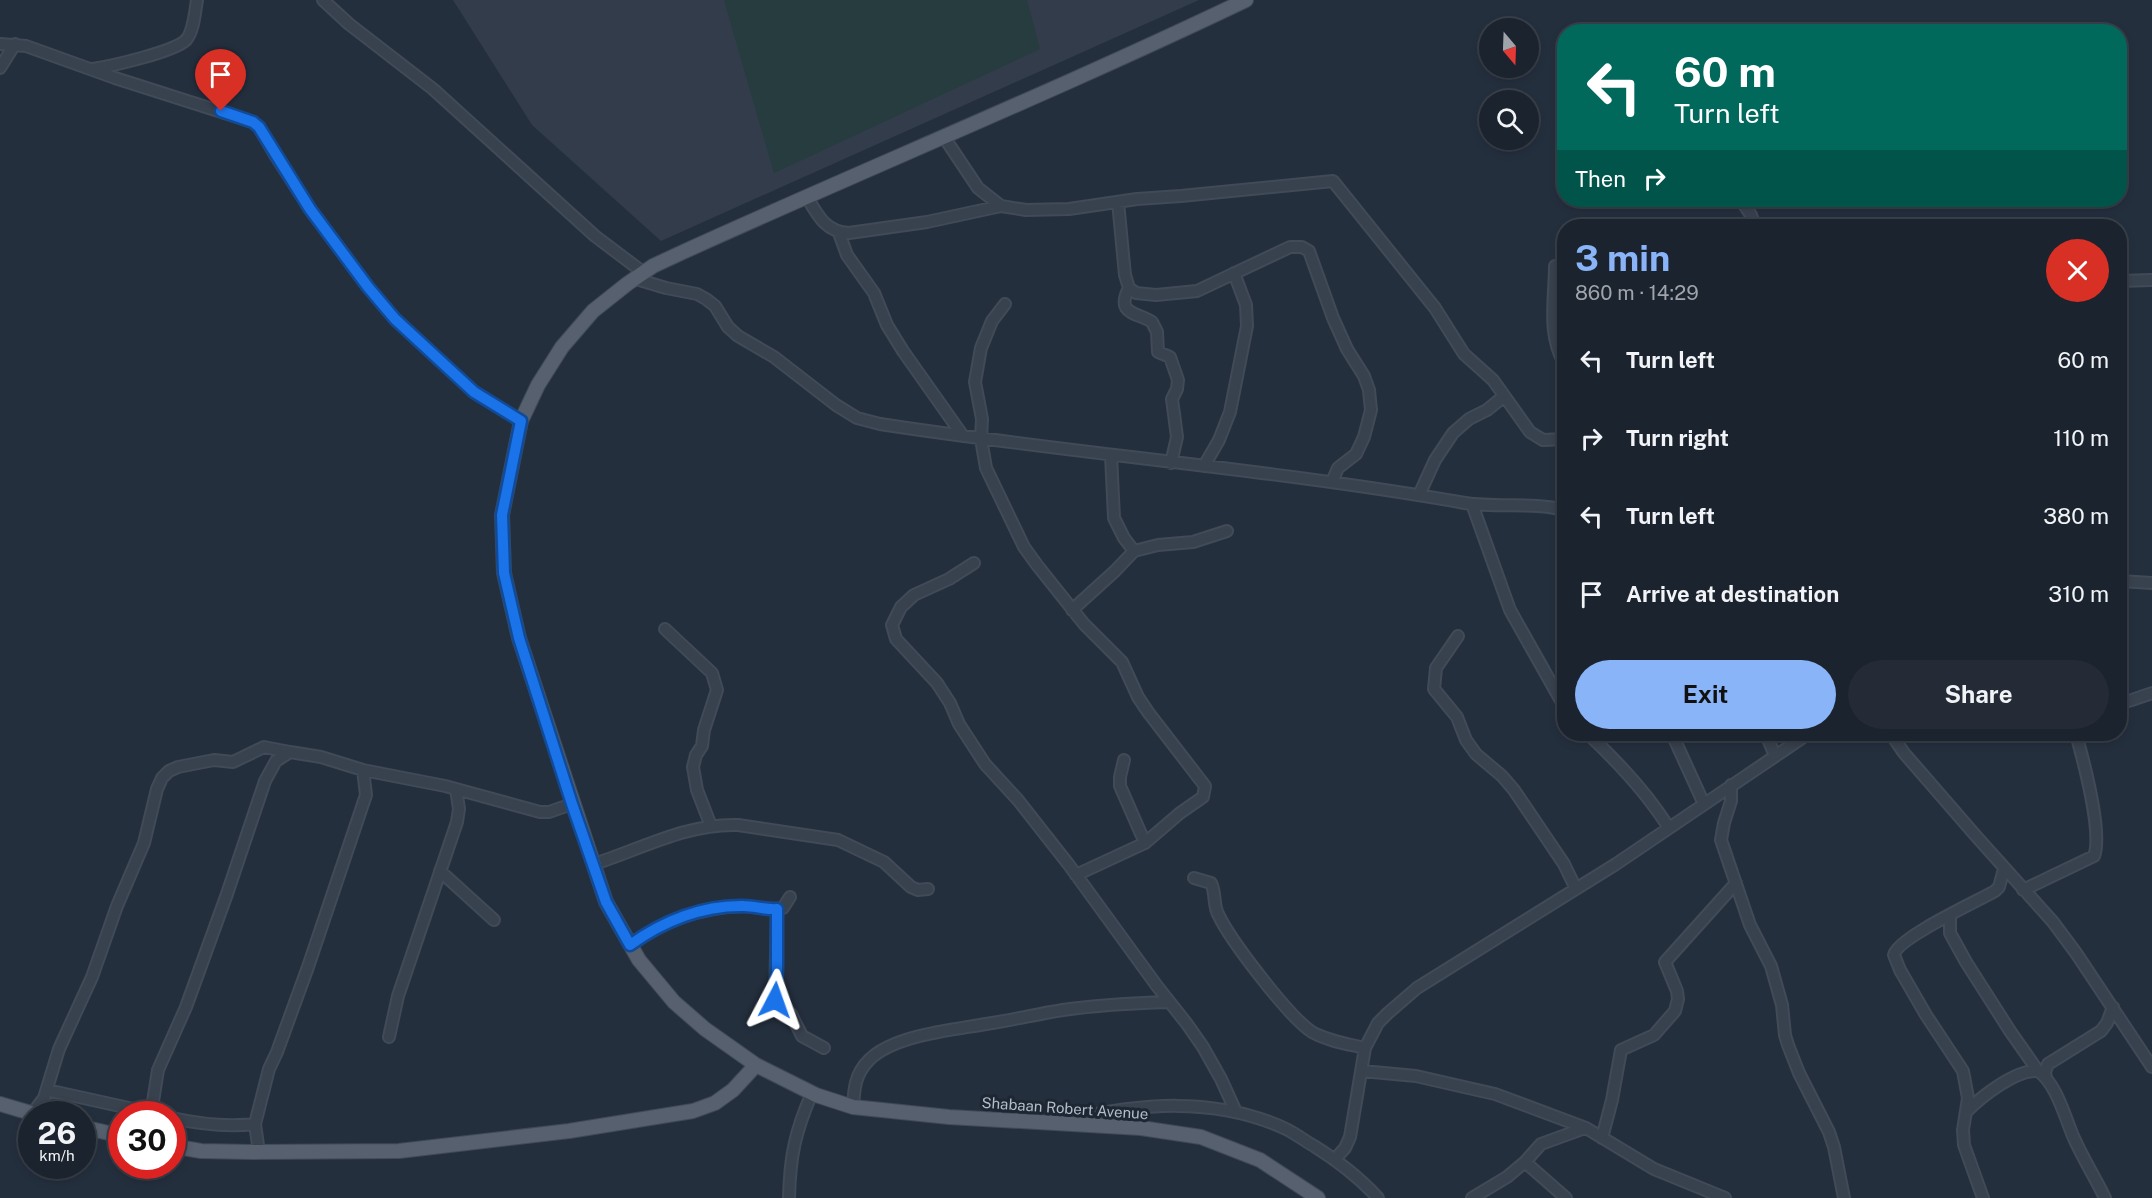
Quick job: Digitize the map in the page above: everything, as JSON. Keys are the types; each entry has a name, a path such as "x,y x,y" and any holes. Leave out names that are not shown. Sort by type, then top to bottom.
{"main road":[{"name":"Shabaan Robert Avenue","path":"1246,0 1169,37 683,252 640,276 593,311 562,347 538,385 521,421 502,515 504,573 519,638 606,902 639,960 690,1017 756,1065 798,1087 853,1107 949,1117 1141,1128 1200,1137 1260,1160 1318,1198"},
{"path":"186,1148 201,1151 259,1152 399,1151 569,1131 693,1111 715,1103 733,1090 756,1065"},
{"path":"0,1104 18,1109"}],"street":[{"path":"93,69 131,60 188,39 197,0"},
{"path":"323,0 349,24 434,89 640,276 666,288 697,294 706,299 738,336 762,348 836,405 857,418 880,424 981,439 1332,482 1472,504 1557,510"},
{"path":"0,44 15,44 253,122 259,127 310,209 395,319 474,392 521,421"},
{"path":"0,68 15,44"},
{"path":"944,137 978,188 1001,206"},
{"path":"807,197 824,223 839,233 849,233 927,222 1001,206 1026,210 1054,210 1333,180 1435,308 1464,354 1493,380 1503,397 1537,438 1557,439"},
{"path":"1118,202 1125,274 1129,288 1136,293 1146,295 1188,292 1204,288 1290,247 1302,247 1309,251 1315,262 1333,318 1347,349 1364,376 1369,390 1371,410 1364,437 1356,454 1338,468 1332,482"},
{"path":"839,233 847,255 874,293 887,325 963,436"},
{"path":"1555,266 1552,305 1557,344"},
{"path":"1204,466 1219,440 1230,412 1248,326 1246,305 1234,273"},
{"path":"2127,281 2152,280"},
{"path":"1129,288 1124,300 1125,307 1134,315 1152,322 1157,332 1158,351 1171,358 1178,380 1171,403 1177,437 1171,463"},
{"path":"1005,304 992,321 981,348 976,370 975,390 981,419 981,439 986,468 1024,547 1072,610 1122,662 1138,697 1148,712 1205,786 1203,798 1172,819 1144,843 1076,875"},
{"path":"1419,495 1434,460 1453,433 1469,419 1487,410 1503,397"},
{"path":"1111,455 1114,518 1118,528 1134,550"},
{"path":"1472,504 1510,610 1557,694"},
{"path":"1072,610 1115,571 1134,550 1193,542 1227,531"},
{"path":"974,563 949,579 914,596 901,607 892,625 896,639 937,683 950,703 959,724 985,764 1018,800 1076,875 1203,1047 1236,1112"},
{"path":"2127,581 2152,583"},
{"path":"665,629 712,673 715,681 717,690 704,730 702,746 696,755 693,767 697,790 711,826"},
{"path":"1458,636 1436,668 1434,689 1457,717 1466,740 1476,754 1502,776 1525,805 1564,864 1576,890"},
{"path":"2127,702 2152,693"},
{"path":"1595,741 1628,774 1669,828"},
{"path":"1675,741 1704,804"},
{"path":"1769,741 1775,756"},
{"path":"1335,1159 1345,1148 1350,1137 1365,1048 1378,1023 1417,988 1576,890 1798,741"},
{"path":"1896,741 2004,869 2053,922 2152,1067"},
{"path":"2023,890 2094,856 2097,849 2096,827 2078,741"},
{"path":"42,1101 59,1049 92,977 117,906 144,843 157,789 162,778 169,771 214,760 233,762 264,747 329,759 363,770 456,789 540,812 549,812 572,804"},
{"path":"155,1101 158,1070 186,1007 265,781 276,761 290,752"},
{"path":"1124,760 1119,777 1120,786 1144,843"},
{"path":"363,770 366,795"},
{"path":"259,1152 255,1124 269,1069 278,1052 366,795 374,784 387,774"},
{"path":"1731,785 1731,801 1721,835 1750,925 1771,966 1782,1005 1788,1044 1799,1073 1832,1140 1844,1198"},
{"path":"389,1037 398,996 458,822 456,789"},
{"path":"594,864 692,830 711,826 738,825 838,840 884,862 911,887 928,889"},
{"path":"1983,1198 1964,1145 1963,1130 1968,1098 1962,1071 1926,1015 1894,955 1897,949 1919,932 1995,891 1999,886 2004,869"},
{"path":"440,870 494,920"},
{"path":"1194,878 1211,883 1216,909 1229,934 1289,1010 1302,1023 1313,1032 1331,1040 1365,1048"},
{"path":"1602,1138 1611,1108 1621,1050 1654,1035 1677,1006 1677,991 1665,962 1736,883"},
{"path":"630,945 674,920 702,911 744,906 777,909 783,908 790,897"},
{"path":"777,909 776,1006 791,1014 802,1036 824,1048"},
{"path":"1950,915 1950,933 2010,1031 2063,1108 2073,1136 2105,1198"},
{"path":"853,1107 854,1086 860,1070 870,1058 891,1047 924,1035 1063,1010 1169,1002"},
{"path":"2042,1075 2048,1064 2101,1031 2113,1007"},
{"path":"1362,1071 1416,1076 1477,1089 1586,1128 1654,1168 1725,1198"},
{"path":"1966,1112 1984,1096 2025,1072 2042,1075"},
{"path":"47,1090 108,1104"},
{"path":"789,1198 789,1164 798,1124 812,1093"},
{"path":"1060,1122 1100,1112 1171,1105 1236,1112 1287,1129 1335,1159 1378,1198"},
{"path":"186,1120 224,1125 255,1124"},
{"path":"1472,1198 1507,1177 1541,1144 1586,1128"},
{"path":"1525,1162 1566,1198"}],"shaded area":[{"path":"453,0 1199,0 661,241 532,125"}],"green space":[{"path":"724,0 1027,0 1040,49 774,173"}],"route":[{"path":"221,111 253,122 259,127 310,209 395,319 474,392 521,421 502,515 504,573 519,638 572,804 606,902 630,945 674,920 702,911 744,906 777,909 775,1000"}]}
